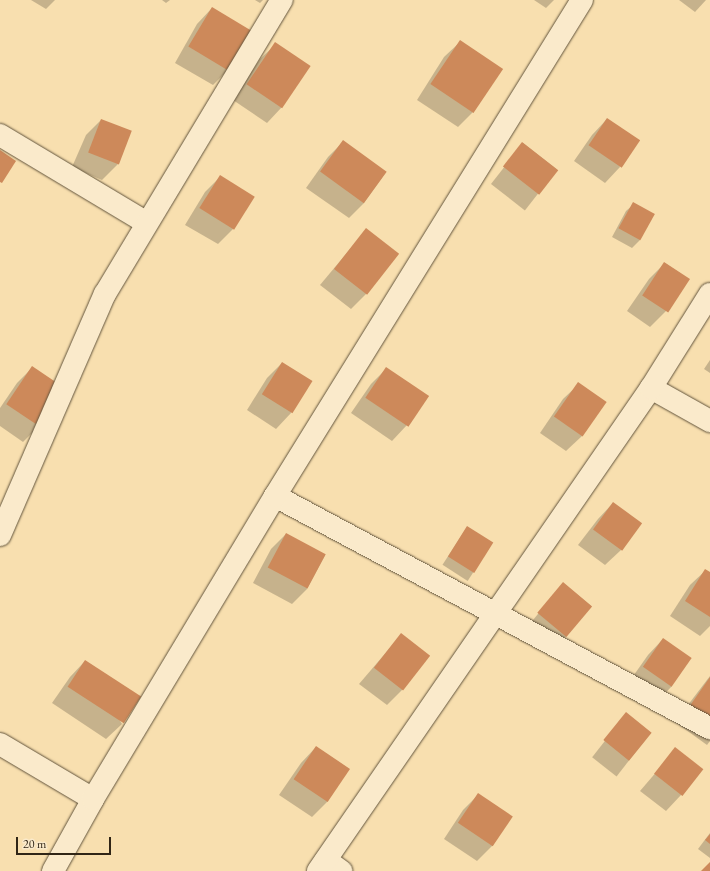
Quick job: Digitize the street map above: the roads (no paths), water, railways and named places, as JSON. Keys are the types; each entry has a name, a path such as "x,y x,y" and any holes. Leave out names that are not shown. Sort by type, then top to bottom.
{"street":[{"path":"0,535 105,294 282,0"},
{"path":"53,871 92,799 275,496 582,0"},
{"path":"0,135 147,222"},
{"path":"328,867 494,614 651,388 710,294"},
{"path":"651,388 710,421"},
{"path":"275,496 710,728"},
{"path":"0,744 92,799"}]}
